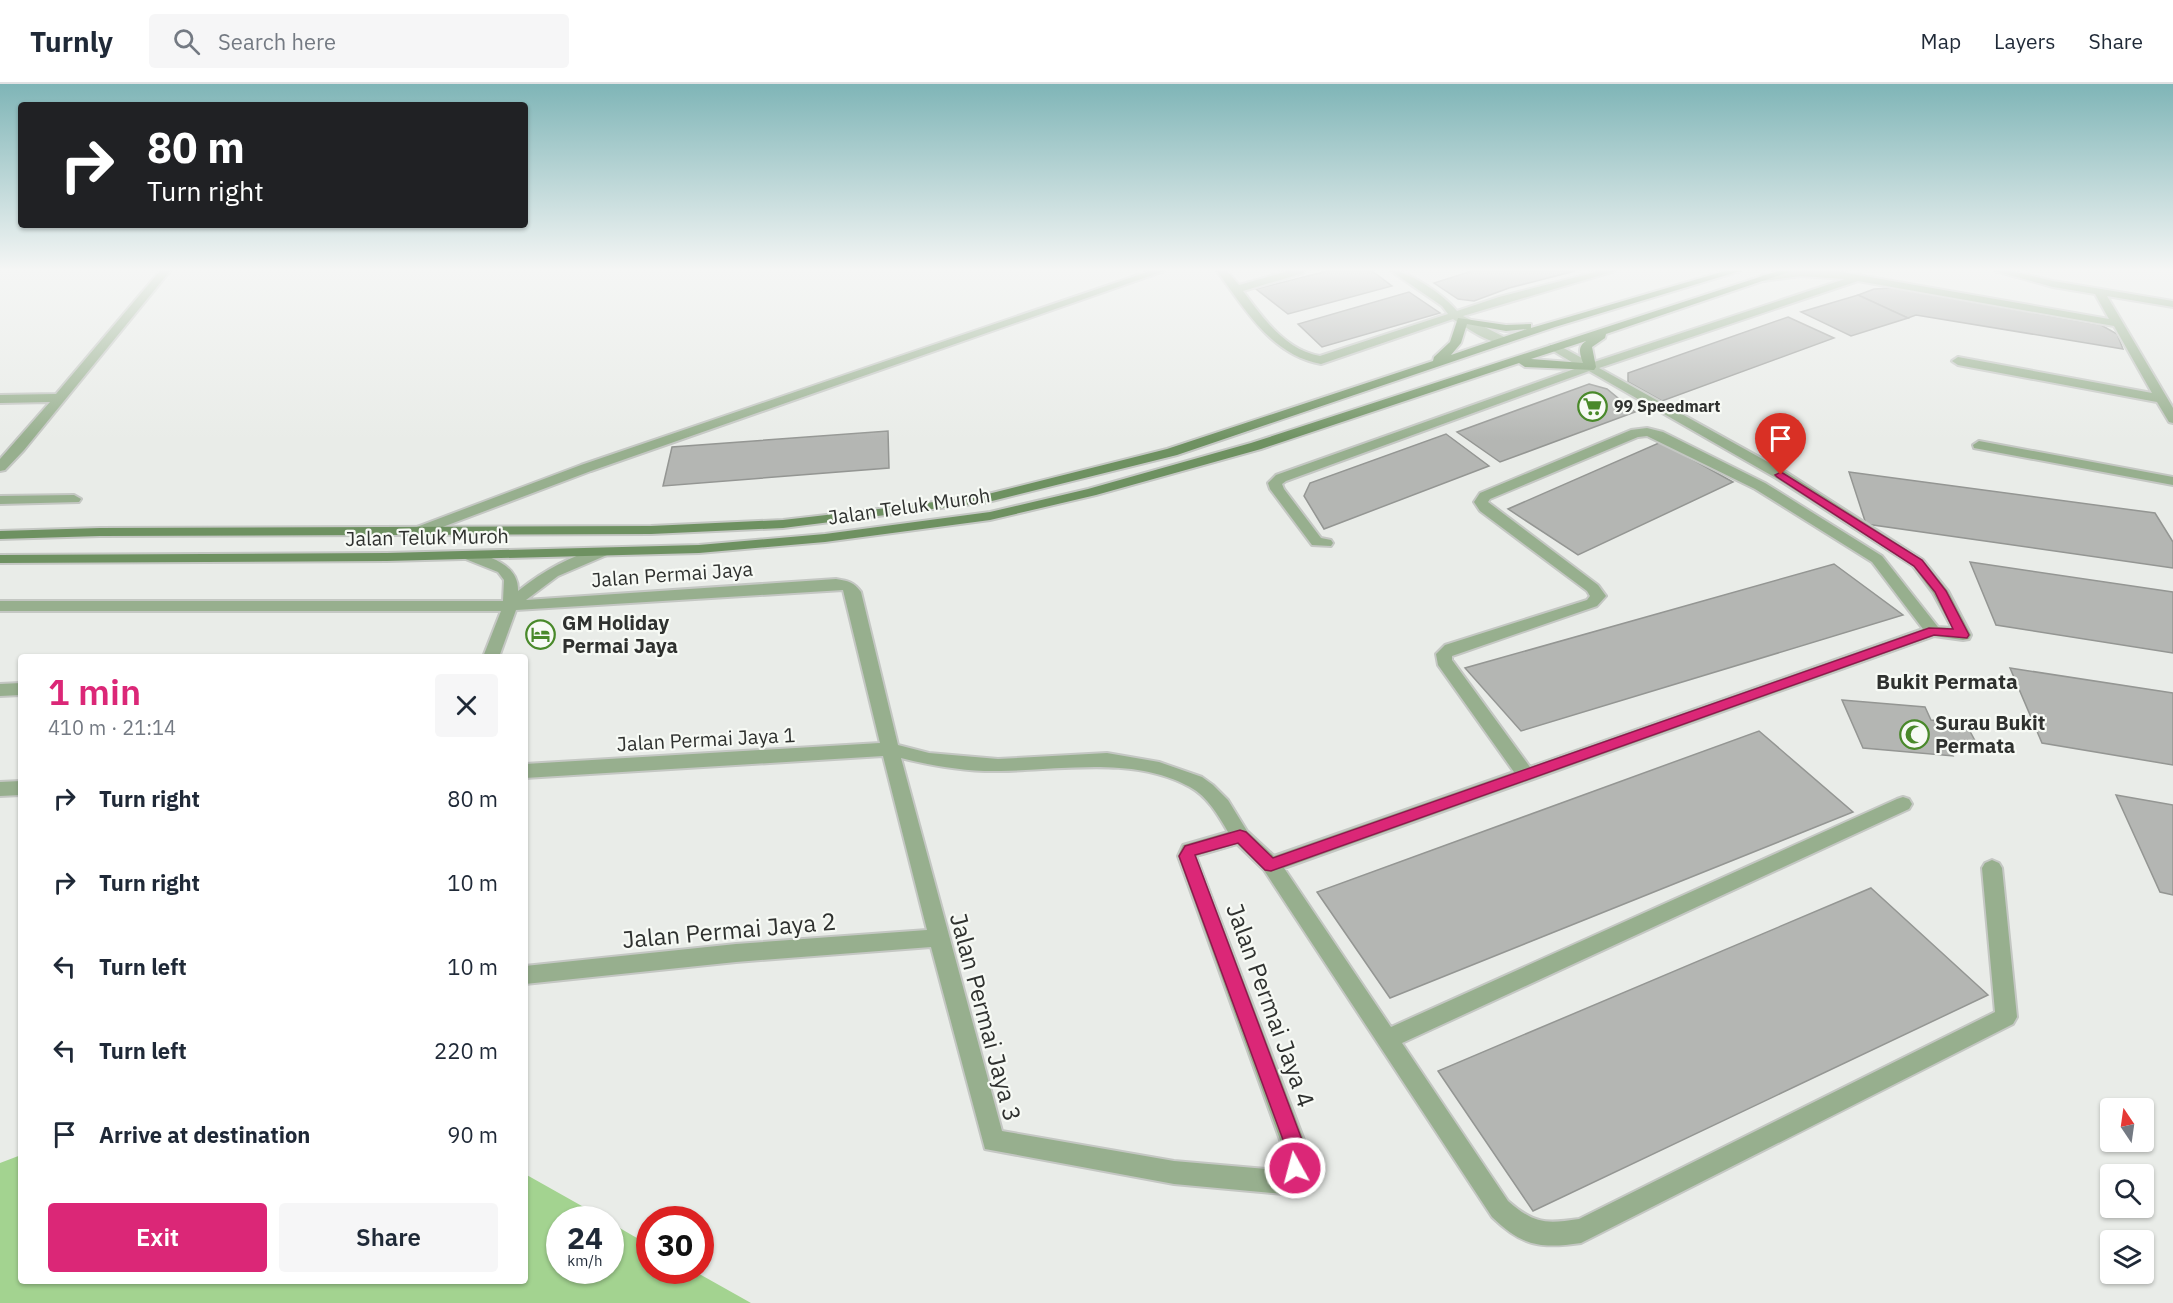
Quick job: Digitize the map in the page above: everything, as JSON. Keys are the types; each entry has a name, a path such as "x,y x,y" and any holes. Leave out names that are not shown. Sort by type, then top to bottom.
{"main road":[{"path":"1428,367 1452,349 1458,341 1459,328"},
{"name":"Jalan Teluk Muroh","path":"0,535 100,532 651,530 783,524 988,498 1172,452 1542,328"},
{"path":"1550,328 1548,334 1554,347"},
{"name":"Jalan Teluk Muroh","path":"0,559 468,555 699,549 825,538 990,516 1175,470 1256,446 1608,328"},
{"path":"1482,372 1540,362 1590,367 1585,352 1586,346 1615,328"},
{"path":"1504,340 1554,347"},
{"path":"1504,340 1513,355 1509,363"}],"street":[{"path":"0,467 118,328"},
{"path":"419,531 510,496 993,328"},
{"path":"1266,328 1297,355 1309,360 1321,360 1427,328"},
{"path":"1474,328 1504,340"},
{"path":"1326,543 1317,542 1277,489 1275,483 1281,478 1590,367 1707,328"},
{"path":"2122,328 2135,356 2173,419"},
{"path":"1271,865 1934,631 1963,635 1940,591 1918,563 1752,459 1554,347"},
{"path":"1958,361 2162,399"},
{"path":"0,399 60,398"},
{"path":"1526,775 1444,661 1444,654 1451,649 1592,603 1598,596 1593,588 1485,508 1481,502 1485,496 1636,433 1647,432 1658,435 1760,486 1877,559 1934,631"},
{"path":"1979,445 2173,481"},
{"path":"0,500 74,499"},
{"path":"510,606 537,580 566,564 602,552"},
{"path":"468,555 503,569 511,579 510,606 492,654"},
{"name":"Jalan Permai Jaya","path":"0,606 510,606 836,584"},
{"name":"Jalan Permai Jaya 3","path":"836,584 848,586 853,592 867,663 993,1141 1152,1170"},
{"path":"0,690 18,689"},
{"name":"Jalan Permai Jaya 1","path":"528,771 890,749 929,759 998,765 1107,759 1159,769 1196,782 1222,806 1240,836 1271,865 1500,1209 1519,1227 1552,1235 1581,1231 2006,1017 1992,868"},
{"path":"0,789 18,788"},
{"path":"1387,1039 1903,804"},
{"name":"Jalan Permai Jaya 4","path":"1152,1170 1284,1182 1295,1168 1296,1148 1187,856 1190,850 1240,836"},
{"name":"Jalan Permai Jaya 2","path":"528,975 736,953 938,938"}],"green space":[{"path":"18,1156 18,1284 528,1284 528,1176 582,1206 546,1206 546,1284 624,1284 624,1231 636,1237 636,1284 714,1282 751,1303 0,1303 0,1163"}],"building":[{"path":"1302,328 1388,328 1322,347"},
{"path":"1757,328 1812,328 1834,338 1662,401 1628,382 1628,373"},
{"path":"1834,328 1877,328 1851,336"},
{"path":"1994,328 2106,328 2117,334 2123,349"},
{"path":"1589,384 1607,389 1635,412 1500,462 1457,432"},
{"path":"888,431 889,468 663,486 672,447"},
{"path":"1446,434 1489,466 1324,529 1304,496 1310,483"},
{"path":"1661,442 1733,482 1578,555 1508,509"},
{"path":"1849,472 2155,513 2173,542 2173,568 1866,524"},
{"path":"1970,562 2173,592 2173,653 1996,625"},
{"path":"1834,564 1903,615 1521,731 1465,668"},
{"path":"2010,668 2173,693 2173,765 2042,743"},
{"name":"Surau Bukit Permata","path":"1842,700 1925,707 1931,720 1966,724 1979,748 1947,745 1953,756 1863,748"},
{"path":"1759,731 1853,812 1390,998 1317,892"},
{"path":"2116,795 2173,805 2173,895 2160,892"},
{"path":"1871,888 1988,995 1533,1211 1438,1071"}],"place":[{"name":"99 Speedmart","path":"1593,406"},
{"name":"GM Holiday Permai Jaya","path":"541,634"},
{"name":"Surau Bukit Permata","path":"1914,734"}],"district":[{"name":"Bukit Permata","path":"1947,681"}],"route":[{"path":"1295,1168 1296,1148 1187,856 1190,850 1240,836 1271,865 1934,631 1963,635 1940,591 1918,563 1781,475"}]}
